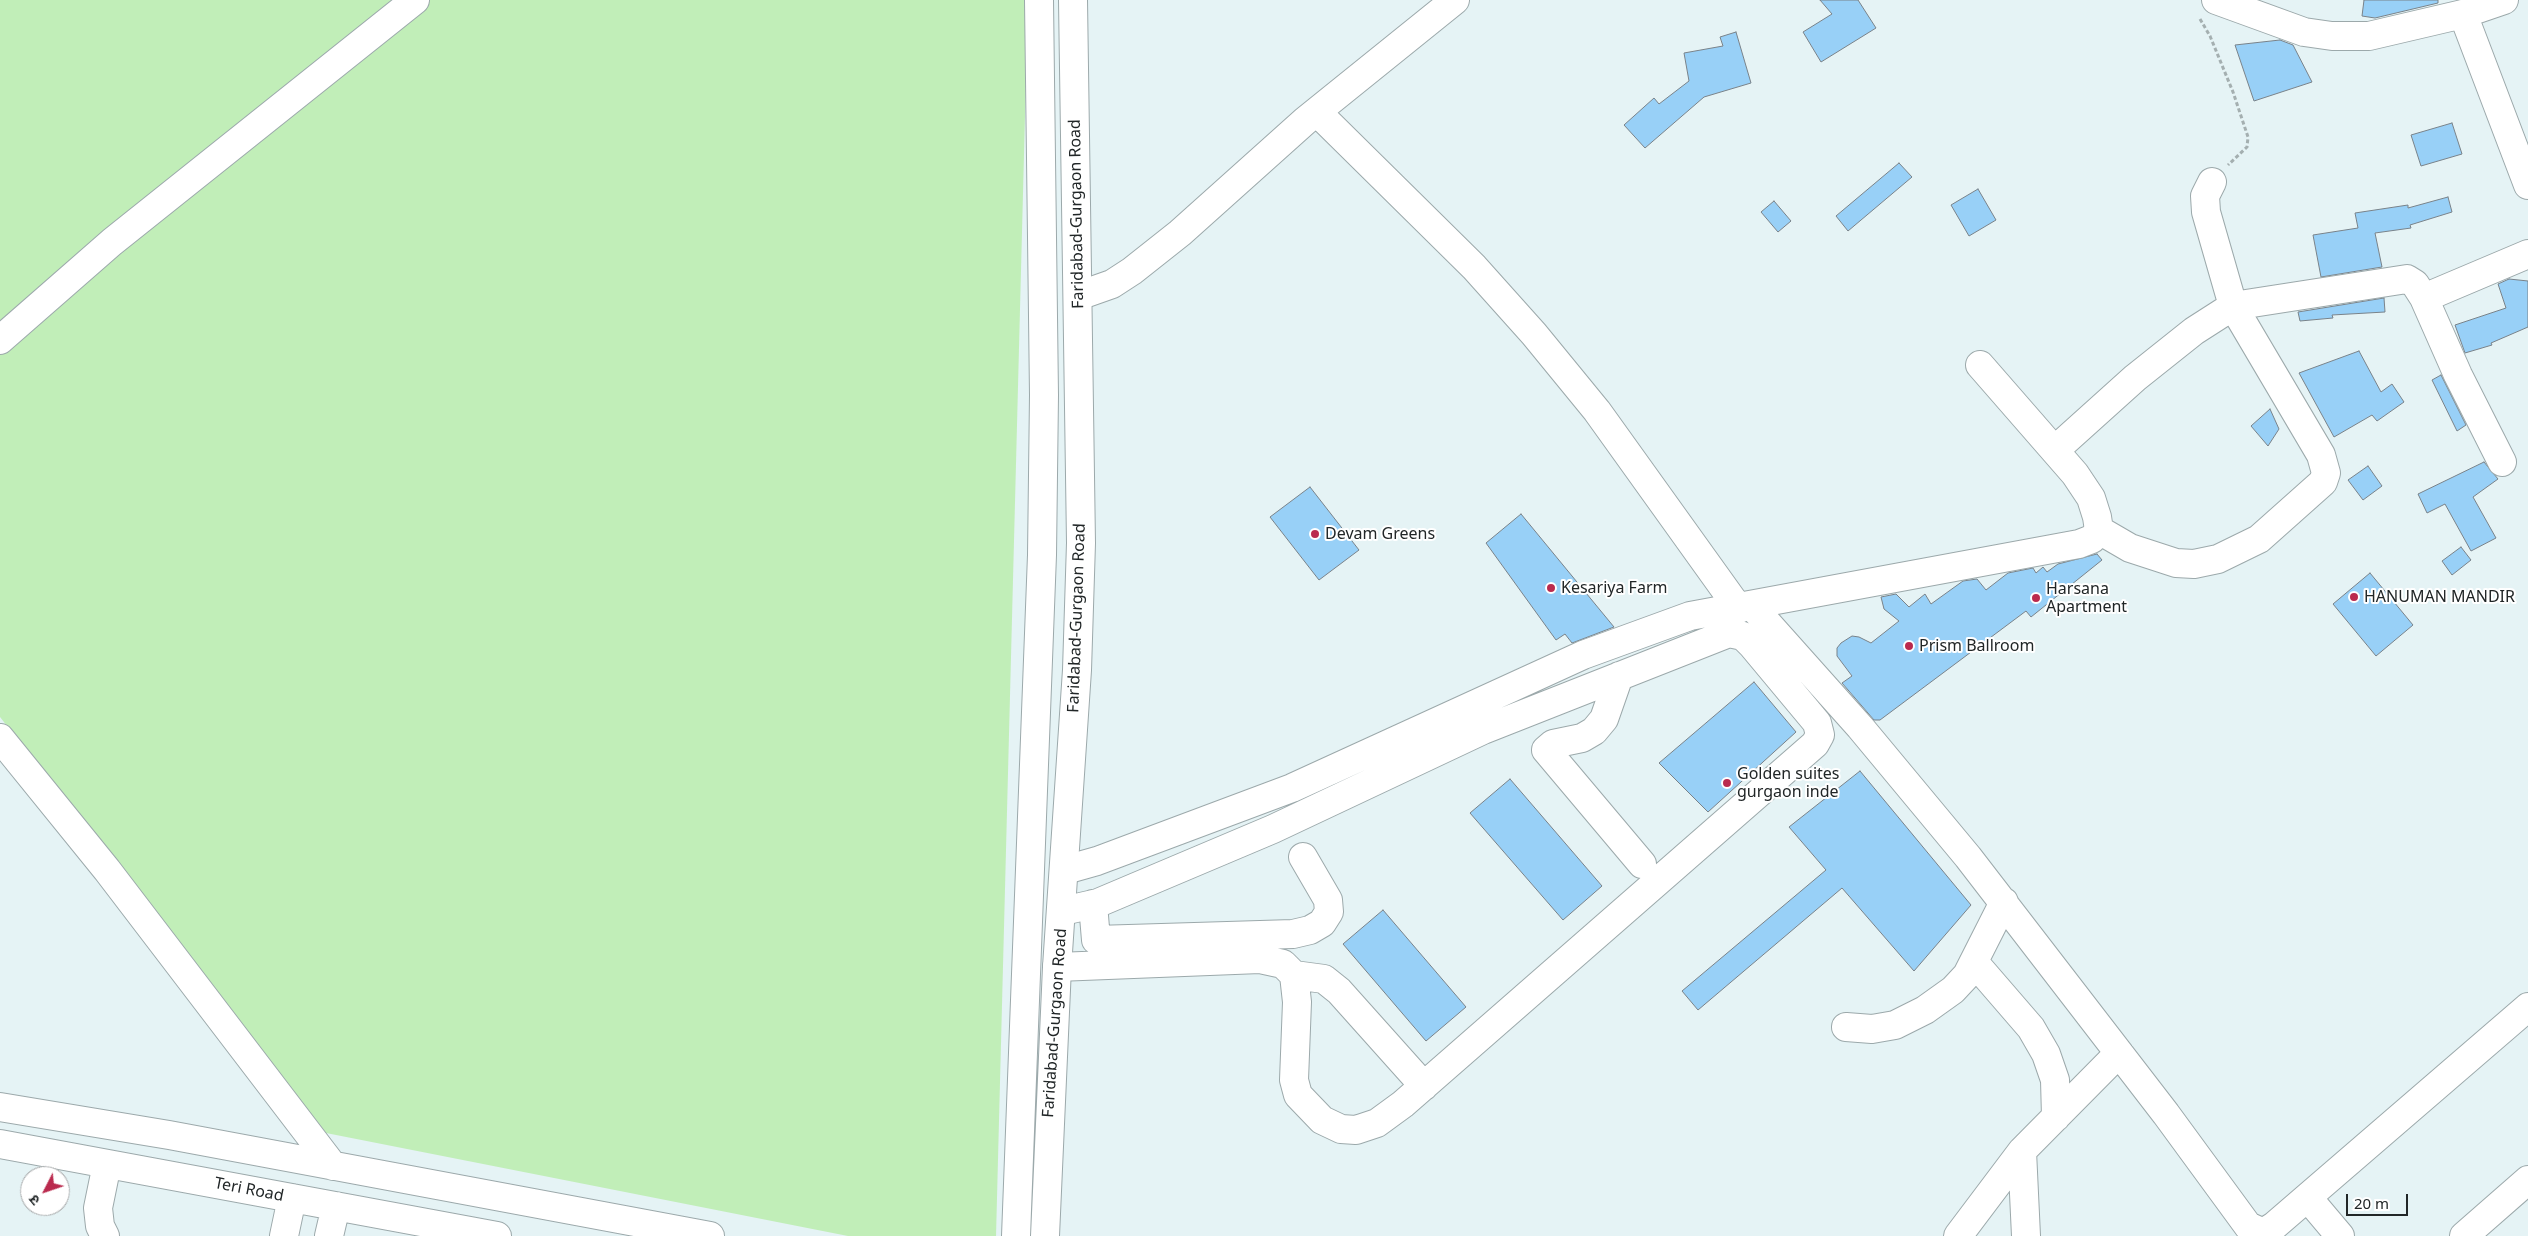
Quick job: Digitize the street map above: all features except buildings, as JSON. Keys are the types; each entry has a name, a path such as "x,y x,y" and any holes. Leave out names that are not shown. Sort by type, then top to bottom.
{"street":[{"path":"0,340 112,242 415,0"},
{"name":"Faridabad-Gurgaon Road","path":"1016,1236 1042,555 1044,395 1039,0"},
{"name":"Faridabad-Gurgaon Road","path":"1045,1236 1057,967 1063,911 1077,670 1081,543 1073,0"},
{"path":"1078,296 1112,284 1132,271 1180,233 1317,112 1455,0"},
{"path":"2216,0 2304,32 2332,36 2369,36 2464,14 2504,0"},
{"path":"2464,14 2528,186"},
{"path":"1317,112 1474,267 1534,334 1597,412 1745,607 1860,727 2004,902 2248,1226 2259,1231 2266,1231 2308,1198 2528,1007"},
{"path":"2099,530 2130,548 2176,563 2194,564 2218,559 2259,538 2323,482 2326,473 2321,456 2233,306 2206,212 2206,196 2212,182"},
{"path":"2424,298 2528,254"},
{"path":"2055,450 2135,378 2194,331 2233,306 2406,279 2415,284 2424,298 2454,367 2502,462"},
{"path":"1065,870 1097,861 1292,788 1583,655 1690,616 1745,607 1914,573 2079,544 2092,539 2099,530 2091,498 2075,474 2055,450 1980,365"},
{"path":"1057,967 1266,960 1283,964 1294,976 1297,1002 1294,1080 1298,1096 1322,1120 1341,1129 1356,1130 1377,1123 1424,1086 1815,744 1820,735 1817,723 1743,636 1729,633 1483,730 1273,829 1093,904 1063,911"},
{"path":"1618,676 1604,719 1594,731 1582,738 1553,744 1546,750 1642,864"},
{"path":"0,738 107,870 333,1166"},
{"path":"1093,904 1096,940 1293,934 1310,930 1322,923 1329,912 1328,900 1303,857"},
{"path":"1846,1027 1872,1029 1895,1025 1925,1010 1953,990 1967,975 2004,902"},
{"path":"1974,962 2031,1028 2046,1054 2055,1080 2056,1117"},
{"path":"1294,976 1324,979 1339,991 1424,1086"},
{"path":"1958,1236 2022,1151 2119,1054"},
{"path":"0,1107 710,1236"},
{"name":"Teri Road","path":"0,1144 497,1236"},
{"path":"2022,1151 2026,1236"},
{"path":"105,1236 100,1226 98,1208 107,1164"},
{"path":"2464,1236 2528,1180"},
{"path":"284,1236 292,1198"},
{"path":"2308,1198 2340,1236"},
{"path":"329,1236 336,1206"}],"path":[{"path":"2210,36 2233,92 2248,137 2247,147 2212,182"}],"green space":[{"path":"0,0 1028,0 996,1236 848,1236 326,1133 0,717"}],"place":[{"name":"Devam Greens","path":"1315,534"},
{"name":"Kesariya Farm","path":"1551,588"},
{"name":"HANUMAN MANDIR","path":"2354,597"},
{"name":"Harsana Apartment","path":"2036,598"},
{"name":"Prism Ballroom","path":"1909,646"},
{"name":"Golden suites gurgaon inde","path":"1727,783"}]}
